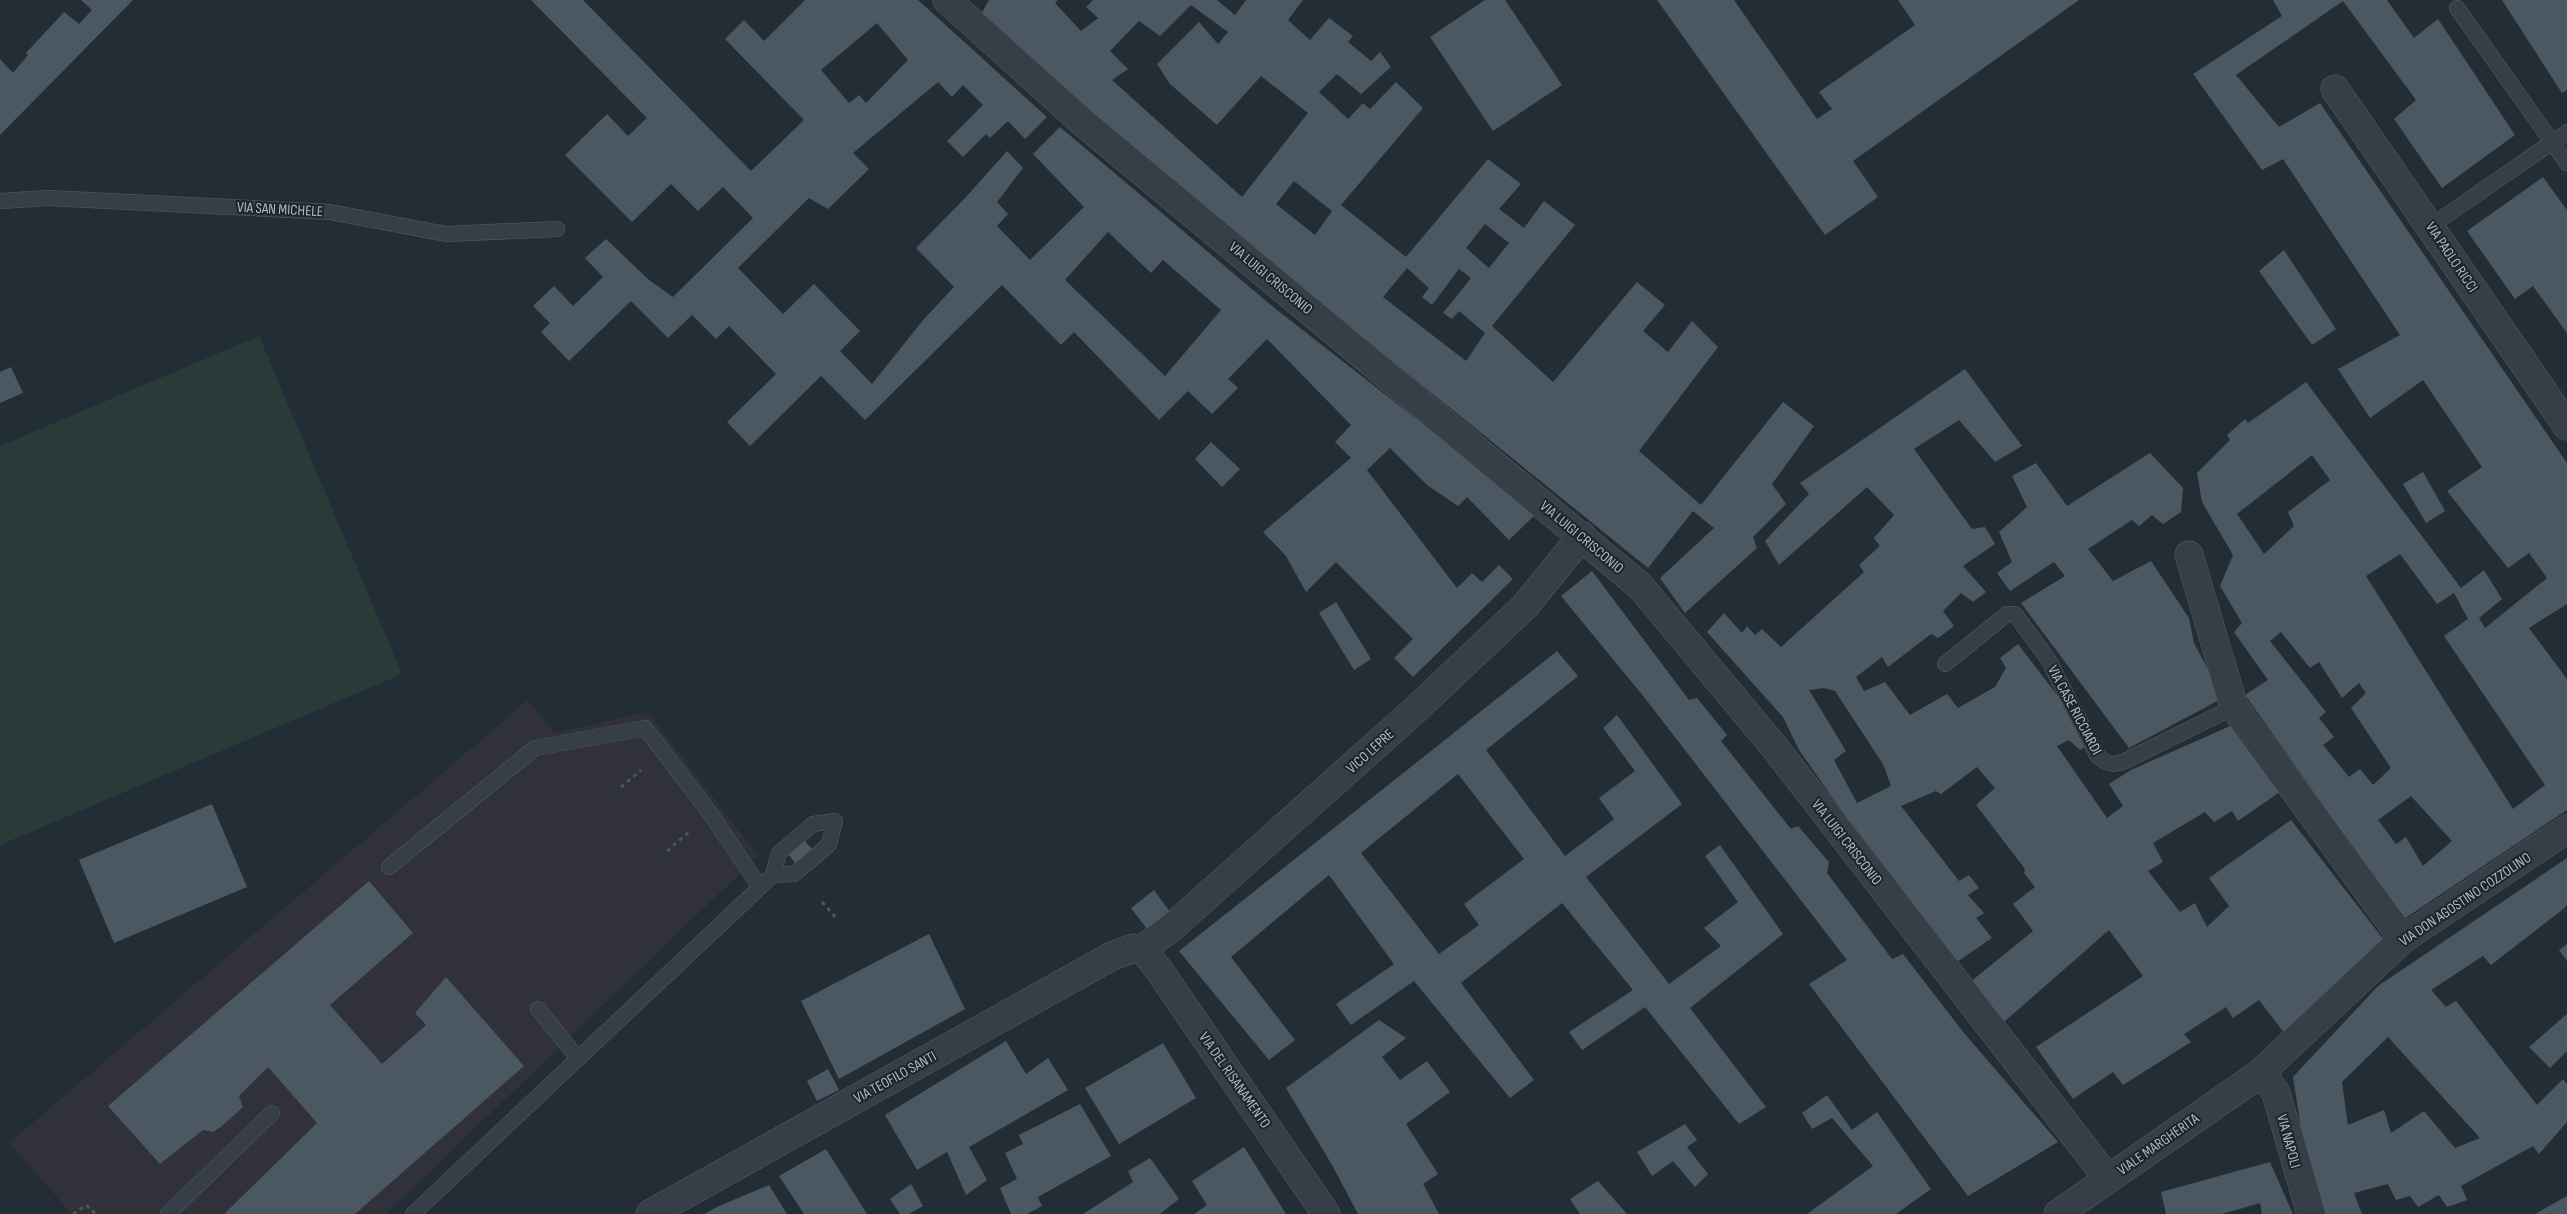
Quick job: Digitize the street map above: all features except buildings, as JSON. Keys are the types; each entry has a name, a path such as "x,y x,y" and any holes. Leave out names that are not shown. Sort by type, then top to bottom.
{"street":[{"name":"VIA LUIGI CRISCONIO","path":"947,0 1080,120 1640,586 1776,749 2108,1178"},
{"name":"VIA PAOLO RICCI","path":"2335,89 2567,426"},
{"name":"VICO LEPRE","path":"1142,949 1170,929 1414,711 1525,606 1582,536"},
{"path":"2189,555 2234,707 2404,939"},
{"name":"VIA DON AGOSTINO COZZOLINO","path":"2258,1075 2404,939 2567,829"},
{"name":"VIA TEOFILO SANTI","path":"650,1214 1112,956 1134,948 1142,949"},
{"name":"VIA DEL RISANAMENTO","path":"1142,949 1159,970 1326,1214"},
{"name":"VIALE MARGHERITA","path":"2058,1214 2258,1075"},
{"name":"VIA NAPOLI","path":"2258,1075 2269,1083 2276,1093 2311,1214"}],"lane":[{"path":"2457,8 2567,162"},
{"path":"2431,226 2567,132"},
{"name":"VIA SAN MICHELE","path":"0,201 48,198 330,212 446,234 557,229"},
{"name":"VIA CASE RICCIARDI","path":"1945,664 2007,614 2015,614 2048,659 2097,755 2103,762 2112,764 2125,761 2234,707"},
{"path":"390,868 535,748 645,728 710,813 760,887"},
{"path":"413,1214 577,1057 773,876"},
{"path":"538,1009 577,1057"},
{"path":"168,1214 272,1113"}],"path":[{"path":"621,787 648,764"},
{"path":"667,852 694,827"},
{"path":"822,902 837,919"},
{"path":"73,1214 86,1205 96,1214"}],"shaded area":[{"path":"528,700 554,733 648,712 758,856 386,1214 72,1214 9,1143"}],"green space":[{"path":"259,336 402,674 0,845 0,446"}]}
